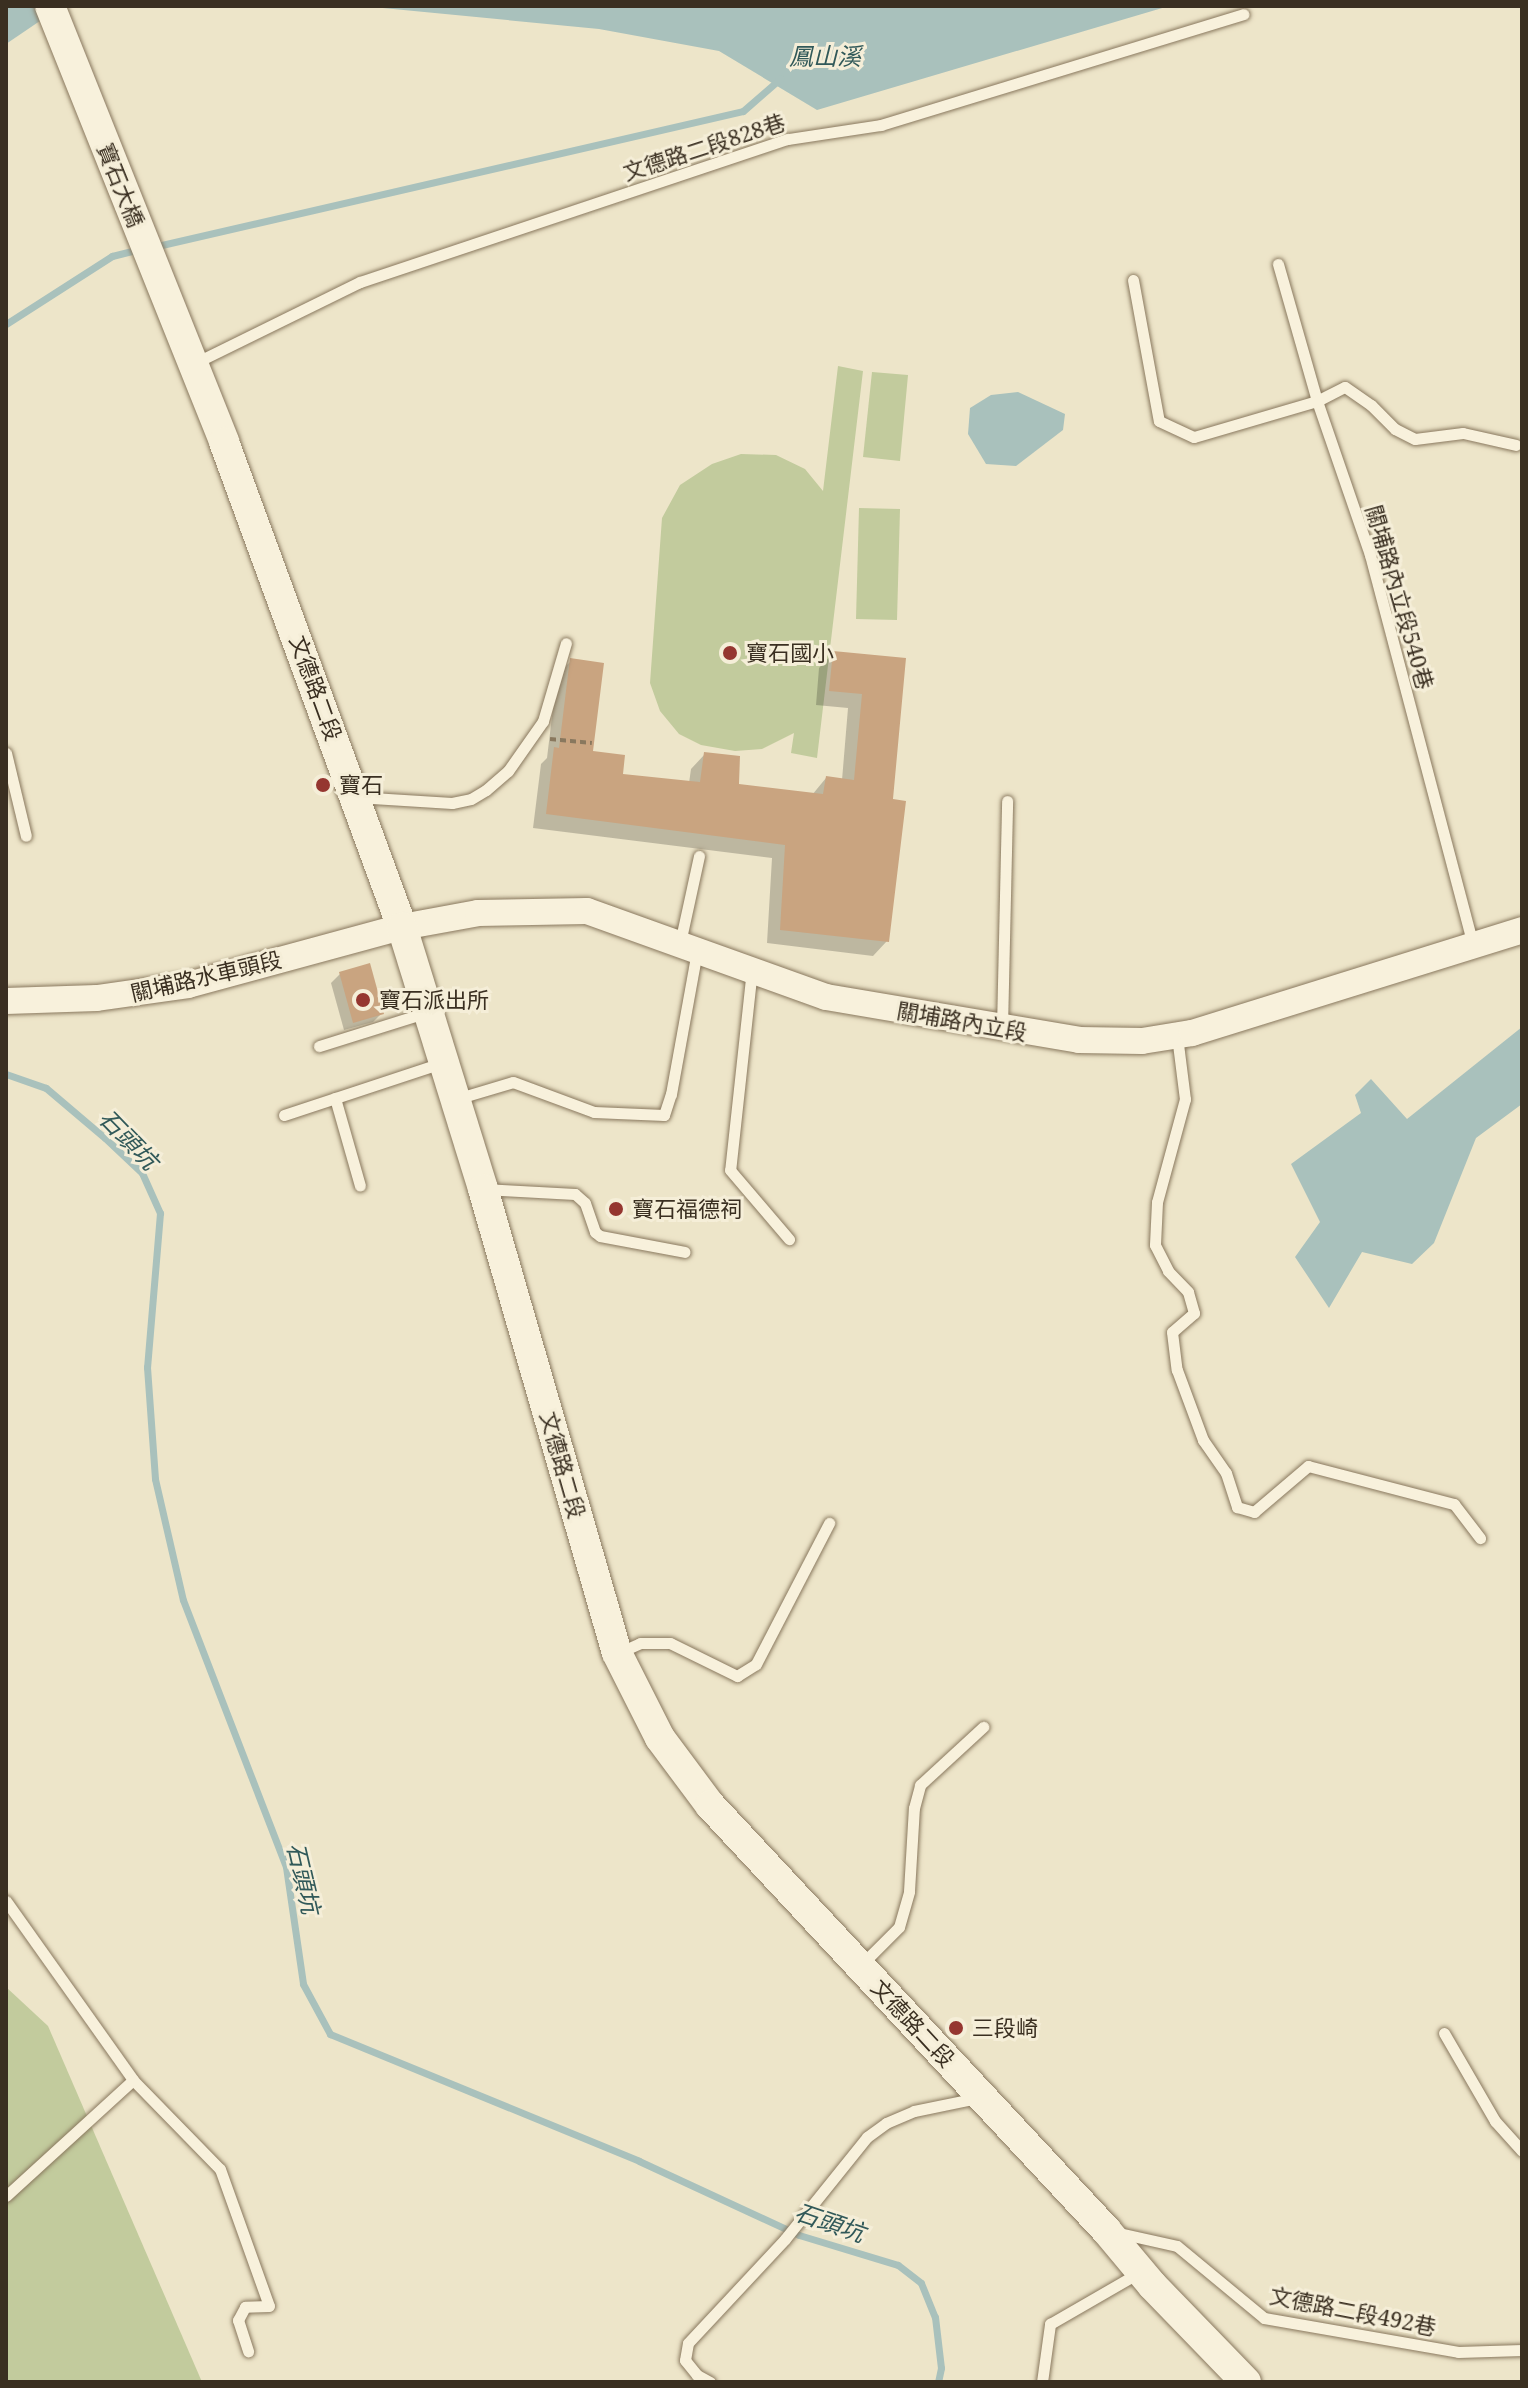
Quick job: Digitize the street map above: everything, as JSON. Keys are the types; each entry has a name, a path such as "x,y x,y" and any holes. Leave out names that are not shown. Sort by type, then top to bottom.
{"main road":[{"name":"寶石大橋","path":"50,6 193,365"},
{"name":"文德路二段","path":"193,365 402,927 483,1189 617,1653 660,1738 710,1805 1246,2382"}],"street":[{"name":"關埔路內立段","path":"402,927 478,913 587,911 826,997 1079,1040 1142,1041 1177,1036 1522,930"},
{"name":"關埔路水車頭段","path":"6,1001 97,998 188,985 402,927"}],"lane":[{"name":"文德路二段828巷","path":"193,365 360,282 788,139 881,125 1243,14"},
{"name":"關埔路內立段540巷","path":"1278,264 1317,401 1370,555 1473,945"},
{"path":"1133,280 1159,421 1194,437 1317,401 1345,387 1371,405 1395,429 1415,439 1463,433 1516,445"},
{"path":"356,797 452,803 471,799 508,771 543,721 566,643"},
{"path":"6,753 26,836"},
{"path":"1002,1029 1007,801"},
{"path":"455,1099 513,1082 594,1112 664,1115 671,1094 699,856"},
{"path":"752,968 730,1170 789,1239"},
{"path":"319,1046 430,1012"},
{"path":"1177,1036 1185,1099 1157,1202 1155,1245 1168,1271 1188,1292 1194,1313 1172,1332 1177,1370 1203,1440 1226,1473 1237,1507 1254,1512 1308,1466 1454,1504 1480,1538"},
{"path":"284,1115 444,1062"},
{"path":"335,1098 360,1186"},
{"path":"483,1189 575,1194 585,1203 595,1232 600,1236 685,1252"},
{"path":"617,1653 640,1643 670,1643 737,1676 756,1664 829,1523"},
{"path":"859,1967 899,1927 909,1891 914,1808 920,1785 983,1727"},
{"path":"6,1901 133,2080 220,2169 269,2306 245,2307 238,2320 248,2351"},
{"path":"1444,2033 1495,2121 1522,2151"},
{"path":"6,2196 133,2080"},
{"path":"710,2382 697,2375 685,2360 688,2343 785,2239 867,2137 886,2123 914,2111 982,2097"},
{"name":"文德路二段492巷","path":"1106,2230 1177,2246 1264,2318 1458,2352 1522,2350"},
{"path":"1042,2382 1050,2324 1140,2271"}],"path":[{"path":"522,752 552,737 592,743"}],"green space":[{"path":"838,366 863,371 817,758 791,753 794,733 762,749 735,751 701,745 679,734 660,711 650,683 662,518 680,485 712,464 741,454 776,455 805,469 823,491"},
{"path":"872,372 908,375 900,461 863,457"},
{"path":"859,508 900,509 897,620 856,619"},
{"path":"6,1987 48,2026 202,2382 6,2382"}],"water":[{"path":"6,6 62,6 6,44"},
{"name":"鳳山溪","path":"362,6 1169,6 817,110 719,51 599,29"},
{"path":"1018,392 1065,414 1063,430 1016,466 986,464 968,434 970,408 991,395"},
{"path":"1522,1027 1522,1104 1476,1138 1434,1243 1412,1264 1362,1252 1329,1308 1295,1257 1320,1222 1291,1164 1361,1113 1355,1095 1371,1079 1407,1119"}],"building":[{"path":"833,651 906,658 893,799 906,801 889,942 780,930 785,845 546,814 554,747 559,748 570,658 604,663 593,751 625,755 623,774 700,782 704,752 740,756 739,784 823,794 826,776 854,780 862,694 829,691"},
{"name":"寶石派出所","path":"370,963 384,1014 353,1023 339,972"}],"waterway":[{"path":"153,247 743,111 781,78"},
{"path":"6,324 112,256 141,249"},
{"name":"石頭坑","path":"6,1074 46,1088 105,1138 142,1173 160,1213 147,1367 155,1479 183,1600 286,1867 303,1984 330,2034 639,2161 799,2235 898,2265 921,2283 935,2317 941,2368 938,2382"}],"place":[{"name":"寶石國小","path":"730,653"},
{"name":"寶石","path":"323,785"},
{"name":"寶石派出所","path":"363,1000"},
{"name":"寶石福德祠","path":"616,1209"},
{"name":"三段崎","path":"956,2028"}]}
